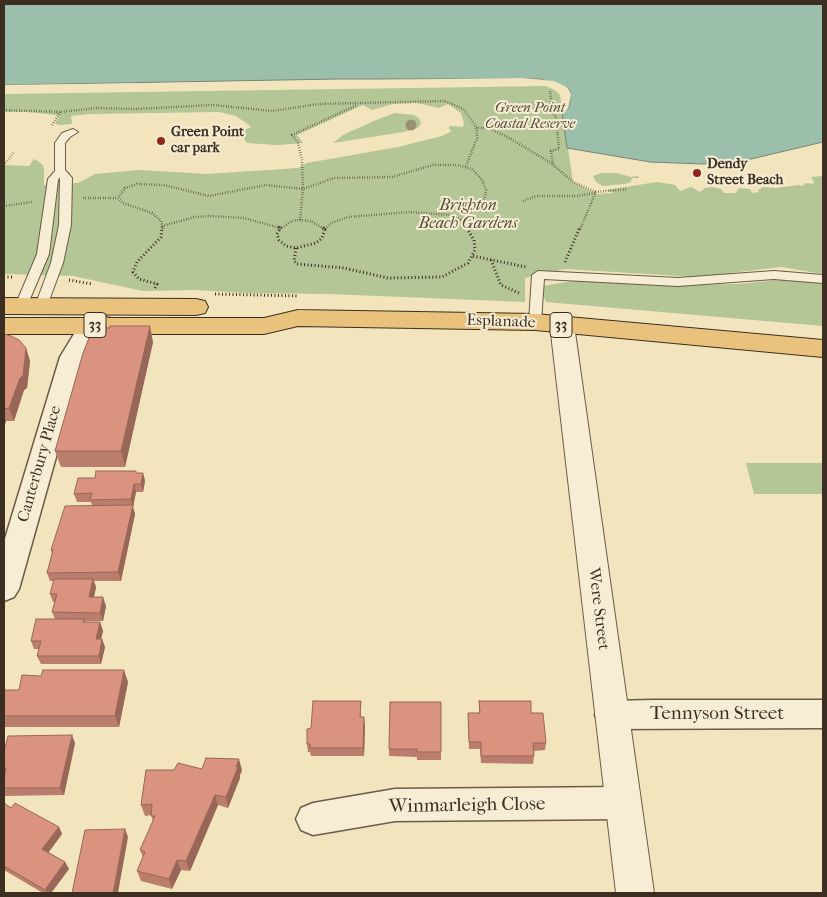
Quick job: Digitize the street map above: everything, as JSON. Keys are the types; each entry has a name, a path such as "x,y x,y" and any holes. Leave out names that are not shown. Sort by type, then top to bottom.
{"main road":[{"name":"Esplanade","path":"24,317 270,308 298,318"},
{"name":"Esplanade","path":"24,317 105,325 264,326 298,318 542,309 823,349"}],"street":[{"name":"Were Street","path":"542,309 611,715 635,893"},
{"name":"Canterbury Place","path":"24,317 60,339 54,375 60,396"},
{"name":"Canterbury Place","path":"4,589 60,396 77,345 88,334 105,325"},
{"name":"Tennyson Street","path":"611,715 823,714"},
{"name":"Winmarleigh Close","path":"313,819 395,805 622,803"}],"lane":[{"path":"24,317 57,263 62,244 67,198 66,178 60,171 60,144 66,135 73,132"},
{"path":"24,317 42,254 52,179 60,171"},
{"path":"542,309 538,275 678,282 774,275 823,279"}],"path":[{"path":"550,91 553,113 556,116 559,149 551,151 553,165"},
{"path":"4,110 60,112 97,108 136,109 213,105 272,111 319,104 445,101 464,108 476,128 477,138 466,166"},
{"path":"300,220 303,189 302,160 298,143 292,135 359,104"},
{"path":"50,129 60,112"},
{"path":"476,128 489,128 511,138 553,165 573,182 596,192"},
{"path":"4,165 14,152"},
{"path":"118,198 125,188 137,184 164,185 209,196 266,185 303,189 334,178 392,177 441,164 466,166 472,169 482,180 486,190 481,203 461,220"},
{"path":"523,201 536,196 577,196 596,192 622,192 628,189"},
{"path":"559,276 596,192"},
{"path":"67,198 118,198 123,203 152,213 161,221 161,237 134,268 133,272 139,279 157,284 152,293"},
{"path":"296,248 294,261 298,264 344,268 388,278 442,277 461,267 473,256 475,250 474,240 461,220 451,215 410,212 348,217 331,224 325,229 322,238 316,243 296,248 286,246 279,240 277,234 280,228 292,221 300,220 311,221 325,229"},
{"path":"162,226 203,216 244,218 280,228"},
{"path":"473,256 529,269 531,285 542,309"},
{"path":"491,260 501,286 542,309"}],"green space":[{"name":"Brighton Beach Gardens","path":"546,86 560,95 573,182 597,194 614,193 606,190 657,182 675,185 680,191 691,187 700,192 705,188 712,187 721,189 724,193 736,193 739,188 750,189 752,193 759,192 758,190 763,187 776,188 802,186 806,183 813,184 814,182 811,177 823,176 823,274 781,267 697,277 565,269 525,278 525,302 196,290 143,291 73,276 4,274 4,165 29,166 34,159 38,161 43,165 44,185 78,183 95,174 140,170 207,174 298,168 307,163 398,147 442,136 452,131 449,129 449,126 463,127 464,124 461,113 448,104 439,108 417,103 393,104 372,110 363,105 297,135 303,143 277,145 247,143 239,132 251,127 236,116 219,112 90,114 71,116 72,124 62,125 55,124 59,116 55,115 4,112 4,94"},
{"path":"395,113 414,115 419,118 421,123 418,128 403,132 333,143 343,135"},
{"path":"601,173 617,173 631,177 638,176 639,178 632,178 631,182 625,184 603,186 596,182 593,176"},
{"path":"789,279 823,283 823,326 546,302 542,292 543,286 578,280 660,285 738,284"},
{"path":"746,463 823,463 823,494 754,494"}],"shaded area":[{"path":"4,4 823,4 823,142 751,159 703,164 650,162 567,148 562,112 568,109 570,91 567,87 540,79 337,79 4,85"}],"pier":[{"path":"522,78 554,81 567,87 571,94 568,109 562,112 568,101 566,89 553,84 522,80 4,87 4,85"}],"building":[{"path":"103,324 107,328 110,328 110,326 150,326 121,451 55,451 83,353 89,338 92,337 88,333"},
{"path":"4,334 19,340 26,348 23,376 20,378 9,408 4,409"},
{"path":"96,471 136,471 136,473 143,473 141,484 134,484 131,499 90,500 92,493 74,494 78,478 95,478"},
{"path":"133,505 118,572 47,573 53,550 51,550 65,506"},
{"path":"54,579 93,579 89,597 103,597 100,613 52,612 57,594 50,594"},
{"path":"36,619 85,619 83,622 100,622 96,639 102,639 99,656 37,656 41,641 31,641"},
{"path":"43,670 124,670 115,716 4,716 4,690 19,690 22,675 41,676"},
{"path":"313,701 361,701 360,717 364,717 363,748 310,748 310,744 307,744 307,729 311,728"},
{"path":"479,701 531,701 531,713 543,713 546,743 533,743 534,756 481,756 481,742 469,742 468,713 480,713"},
{"path":"390,702 441,702 441,752 417,752 417,749 389,749"},
{"path":"72,735 60,788 4,788 6,768 4,768 4,752 8,736"},
{"path":"206,758 239,759 236,767 238,767 226,797 215,795 186,861 177,860 169,879 137,871 145,852 140,850 155,816 151,816 152,804 141,805 146,770 174,770 178,763 202,769"},
{"path":"4,803 11,808 15,803 59,827 42,849 65,862 45,890 4,866"},
{"path":"125,829 113,893 72,893 85,830"}],"place":[{"name":"Green Point car park","path":"161,141"},
{"name":"Dendy Street Beach","path":"697,173"}],"park label":[{"name":"Green Point Coastal Reserve","path":"530,118"}]}
